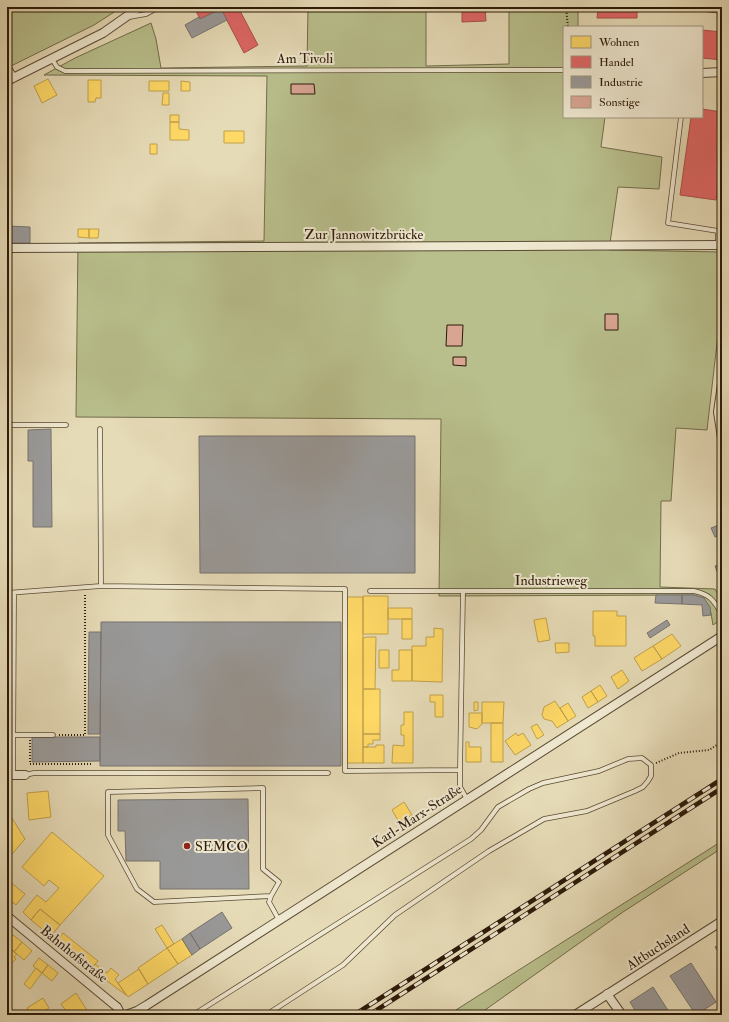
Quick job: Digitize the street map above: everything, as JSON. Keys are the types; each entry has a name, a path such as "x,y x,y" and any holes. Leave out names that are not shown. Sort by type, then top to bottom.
{"street":[{"path":"7,68 10,80 103,34 127,18 140,7"},
{"path":"703,73 722,72"},
{"name":"Zur Jannowitzbrücke","path":"7,248 720,245"},
{"path":"722,390 718,412 722,438"},
{"name":"Karl-Marx-Straße","path":"126,1015 139,1013 279,920 722,636"},
{"path":"10,775 25,775"},
{"name":"Bahnhofstraße","path":"7,916 117,1007 121,1015"},
{"name":"Altbuchsland","path":"575,1015 722,921"},
{"path":"607,994 622,1015"}],"lane":[{"path":"127,18 146,14 159,7"},
{"path":"695,8 722,11"},
{"name":"Am Tivoli","path":"51,59 57,67 65,71 563,70"},
{"path":"682,118 668,223 718,230 720,245"},
{"path":"7,425 66,425"},
{"path":"100,429 102,586"},
{"path":"7,593 102,586 345,588 346,771 460,770"},
{"name":"Industrieweg","path":"370,591 694,591 707,595 711,598 722,614"},
{"path":"463,591 460,787 467,799"},
{"path":"10,775 13,735 14,593"},
{"path":"13,735 53,735"},
{"path":"193,1015 470,839 481,830 498,807 506,801 543,783 599,771 628,759 642,758 651,765 651,776 643,787 635,792 587,811 544,819 489,851 395,914 343,965 266,1015"},
{"path":"25,775 34,773 328,773"},
{"path":"271,896 154,902 137,889 108,835 108,792 263,788 263,869 279,882 269,902 279,920"}],"path":[{"path":"566,7 568,26"},
{"path":"53,735 85,735 85,587"},
{"path":"30,735 30,764"},
{"path":"651,765 679,753 709,750 722,742"},
{"path":"26,765 92,764"}],"green space":[{"path":"7,7 122,7 94,25 7,68"},
{"path":"308,7 426,7 426,66 509,64 509,7 578,7 578,26 563,26 563,118 605,118 601,147 662,157 659,189 618,187 609,250 722,252 722,300 707,430 676,428 671,501 661,501 660,587 715,589 722,602 722,619 713,625 709,606 700,597 694,595 439,596 441,419 76,417 78,243 264,241 267,76 44,75 75,58 151,23 156,39 161,68 307,66"},
{"path":"722,841 722,848 623,912 478,1015 448,1015"}],"building: Wohnen":[{"path":"48,79 57,95 42,103 34,86"},
{"path":"88,80 101,80 101,98 96,98 95,102 88,102"},
{"path":"149,81 169,81 169,91 149,91"},
{"path":"181,81 190,82 190,91 181,91"},
{"path":"163,93 169,93 169,105 162,105"},
{"path":"170,115 179,115 179,122 170,122"},
{"path":"170,122 179,122 179,129 189,130 189,140 170,140"},
{"path":"224,131 244,131 244,143 224,143"},
{"path":"150,144 157,144 157,154 150,154"},
{"path":"78,229 89,229 89,238 78,237"},
{"path":"89,229 99,229 98,238 89,238"},
{"path":"363,596 388,596 388,634 363,634"},
{"path":"347,597 363,597 363,763 347,763"},
{"path":"388,608 412,608 412,619 388,619"},
{"path":"593,611 617,611 617,616 626,616 626,646 595,646 595,636 593,636"},
{"path":"546,618 550,640 538,642 534,620"},
{"path":"402,619 412,619 412,639 402,639"},
{"path":"434,628 443,629 442,682 412,681 412,646 426,646 426,637 434,637"},
{"path":"672,634 681,646 662,659 653,646"},
{"path":"376,637 375,689 363,689 363,638"},
{"path":"555,643 569,643 569,652 556,653"},
{"path":"653,646 662,659 642,671 634,658"},
{"path":"379,650 389,650 389,668 379,668"},
{"path":"399,650 412,650 412,681 392,681 392,670 399,670"},
{"path":"622,670 629,681 618,689 611,677"},
{"path":"600,685 607,696 598,702 591,691"},
{"path":"363,689 380,689 380,734 363,734"},
{"path":"591,691 598,702 588,708 582,697"},
{"path":"430,695 443,695 443,717 435,717 435,702 430,702"},
{"path":"555,701 568,721 557,728 552,721 544,719 542,715 544,707"},
{"path":"474,702 478,702 478,710 474,711"},
{"path":"482,702 504,702 503,723 482,723"},
{"path":"568,703 576,716 568,721 560,708"},
{"path":"404,712 413,712 413,763 392,763 393,745 404,746 404,735 401,735 401,725 404,725"},
{"path":"469,713 482,713 482,724 477,729 469,727"},
{"path":"491,723 503,723 503,762 491,762"},
{"path":"537,724 544,735 537,739 531,727"},
{"path":"516,733 518,736 523,733 531,745 515,755 505,741"},
{"path":"363,734 380,734 380,740 373,740 373,744 368,744 368,747 363,747"},
{"path":"466,742 469,742 469,747 481,747 481,762 466,762"},
{"path":"376,745 384,745 384,763 363,763 363,747 376,747"},
{"path":"48,791 51,817 29,820 27,793"},
{"path":"404,802 412,815 399,822 392,810"},
{"path":"7,810 25,839 7,860 7,847 9,844 7,841"},
{"path":"52,832 104,876 60,925 40,909 31,920 23,912 37,895 46,902 59,888 49,880 44,886 22,867"},
{"path":"9,881 25,894 16,905 7,898 7,883"},
{"path":"40,909 60,925 51,936 31,920"},
{"path":"162,925 174,944 167,948 155,929"},
{"path":"63,933 98,961 91,969 56,942"},
{"path":"13,935 22,942 14,952 7,945 7,942"},
{"path":"182,939 192,955 178,964 167,948"},
{"path":"22,942 32,951 24,960 14,952"},
{"path":"167,948 178,964 148,984 138,968"},
{"path":"12,950 17,954 14,957 16,959 11,964 7,961 7,956"},
{"path":"39,958 48,965 42,973 33,966"},
{"path":"95,964 107,973 111,968 119,975 115,979 126,995 91,969"},
{"path":"48,965 58,973 52,981 42,973"},
{"path":"36,968 42,973 30,989 24,984"},
{"path":"139,969 148,984 128,997 118,983"},
{"path":"76,993 90,1015 69,1015 61,1004"},
{"path":"43,998 49,1008 38,1015 31,1015 27,1008"}],"building: Handel":[{"path":"194,7 238,7 258,45 244,53 221,9 200,19"},
{"path":"462,7 485,7 486,21 462,22"},
{"path":"598,7 637,7 637,18 597,18"},
{"path":"703,30 722,32 722,60 703,58"},
{"path":"703,109 722,112 722,159 716,200 680,195 691,118 703,118"}],"building: Industrie":[{"path":"221,9 227,20 192,38 185,25 199,17 200,19"},
{"path":"7,226 30,227 30,243 7,243"},
{"path":"51,429 52,527 33,527 33,461 28,461 28,430"},
{"path":"199,436 415,436 415,573 200,573"},
{"path":"719,525 722,534 715,537 711,528"},
{"path":"721,564 722,572 718,574 715,566"},
{"path":"656,595 682,595 682,604 655,603"},
{"path":"682,595 694,595 704,598 710,607 711,615 703,616 702,605 682,604"},
{"path":"667,620 670,625 650,638 647,633"},
{"path":"101,622 341,622 341,766 100,766"},
{"path":"89,632 101,632 100,734 88,734"},
{"path":"32,737 100,737 100,761 32,762"},
{"name":"SEMCO","path":"248,799 249,889 160,889 160,861 126,861 125,831 118,831 118,800"},
{"path":"222,912 232,928 200,949 190,933"},
{"path":"190,933 200,949 192,955 182,939"},
{"path":"722,943 722,958 715,947"},
{"path":"691,963 716,1002 696,1015 670,976"},
{"path":"653,987 671,1015 638,1015 630,1002"}],"building: Sonstige":[{"path":"291,84 314,84 315,94 291,94"},
{"path":"605,314 618,314 618,330 605,330"},
{"path":"447,325 463,325 462,346 446,346"},
{"path":"453,357 466,357 466,366 453,365"}],"railway":[{"path":"354,1015 722,779"},
{"path":"369,1015 722,788"}],"place":[{"name":"SEMCO","path":"187,846"}]}
